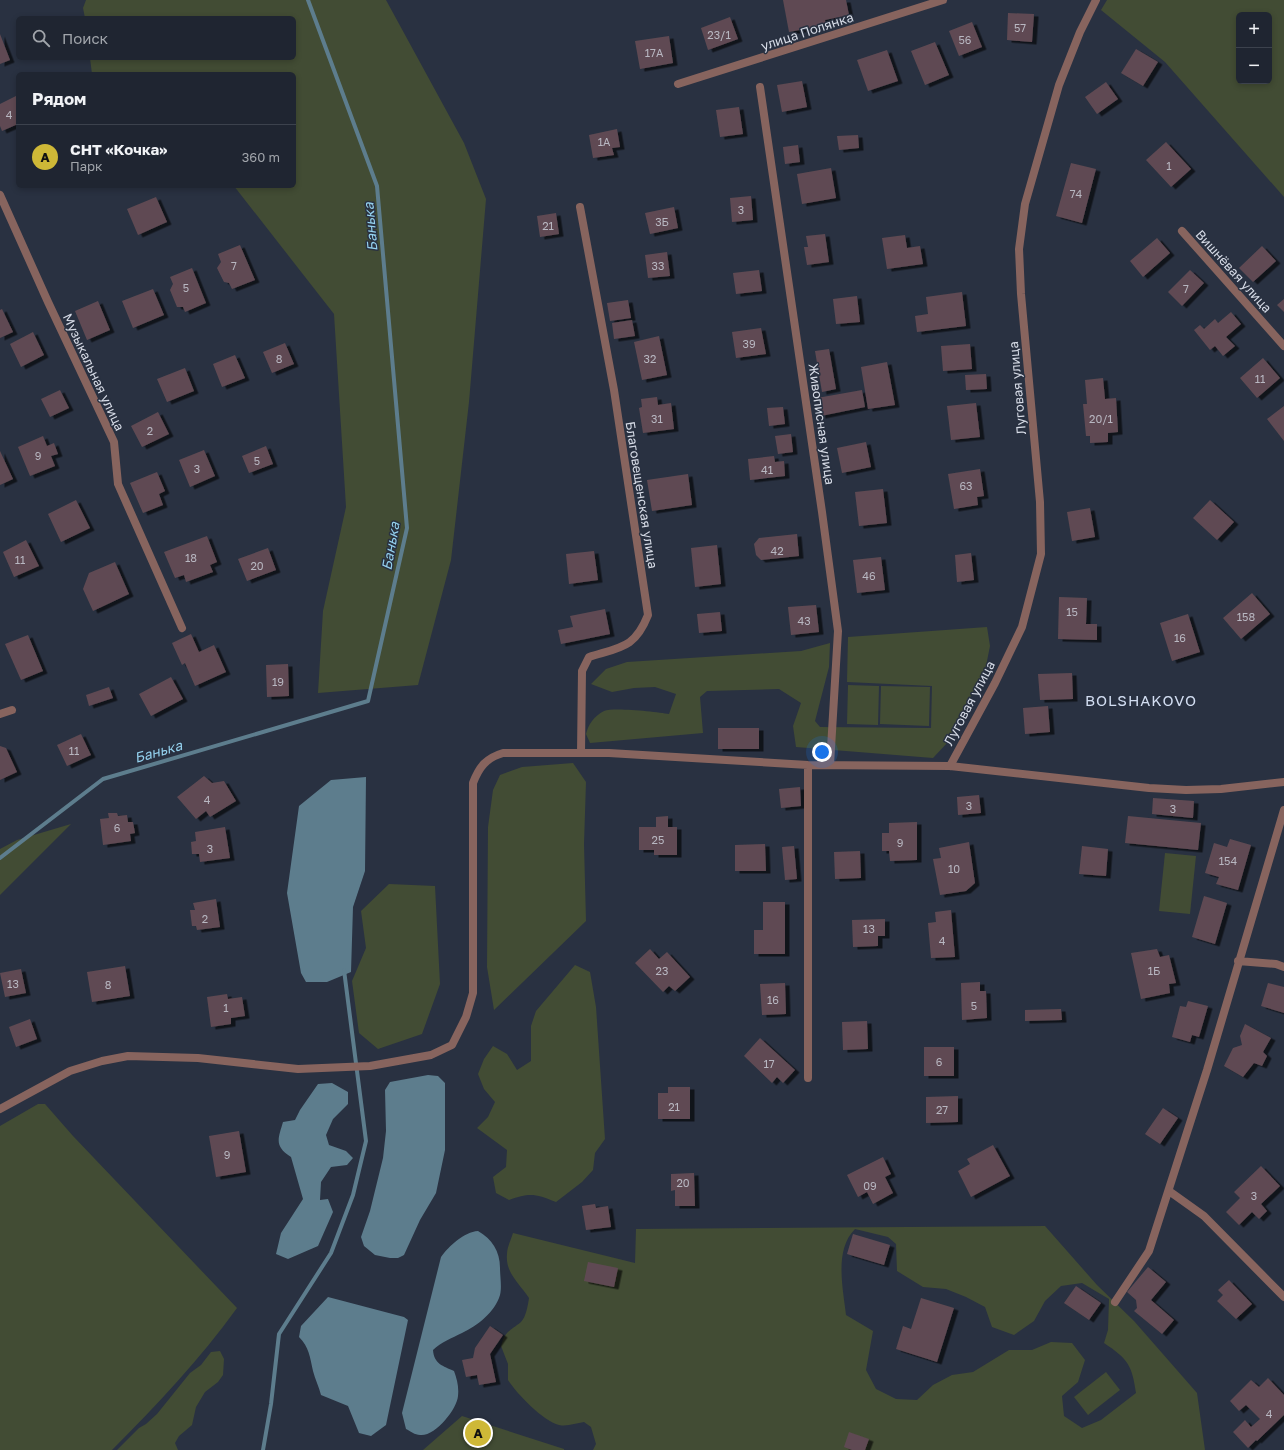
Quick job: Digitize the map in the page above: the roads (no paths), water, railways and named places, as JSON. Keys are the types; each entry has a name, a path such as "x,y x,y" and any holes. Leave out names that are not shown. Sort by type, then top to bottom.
{"street":[{"name":"улица Полянка","path":"678,84 943,0"},
{"name":"Луговая улица","path":"950,766 995,682 1022,627 1042,554 1040,502 1021,294 1019,248 1025,204 1059,85 1080,32 1096,0"},
{"name":"Живописная улица","path":"760,87 838,631 830,765"},
{"name":"Музыкальная улица","path":"0,195 48,302 114,442 118,484 182,628"},
{"name":"Благовещенская улица","path":"580,207 614,390 648,615 642,632 629,644 589,657 582,671 581,753"},
{"name":"Вишнёвая улица","path":"1182,231 1284,346"},
{"path":"0,714 12,710"},
{"path":"0,1108 70,1071 102,1061 128,1056 198,1058 298,1069 370,1066 432,1055 452,1045 466,1017 473,993 473,783 478,771 492,756 502,753 581,753 808,765 950,766 1149,788 1222,789 1284,782"},
{"path":"808,765 808,1078"},
{"path":"1114,1302 1149,1251 1169,1191 1284,810"},
{"path":"1238,962 1276,964 1284,967"},
{"path":"1169,1191 1204,1216 1284,1296"}],"water":[{"path":"366,777 365,871 353,907 351,972 327,982 306,982 301,973 287,893 299,806 331,780"},
{"path":"428,1075 438,1076 445,1083 445,1150 436,1193 420,1220 404,1255 398,1258 390,1258 375,1255 364,1246 361,1237 370,1211 383,1158 386,1131 385,1090 390,1082"},
{"path":"332,1083 348,1092 348,1104 333,1119 326,1135 329,1145 346,1151 353,1158 347,1165 331,1167 321,1182 320,1200 328,1199 333,1212 318,1246 288,1259 276,1254 281,1233 303,1199 291,1157 280,1146 280,1133 283,1122 295,1120 318,1084"},
{"path":"478,1231 491,1242 499,1256 501,1285 500,1295 498,1301 485,1318 468,1330 443,1342 433,1350 435,1358 440,1364 454,1371 458,1383 457,1401 449,1415 432,1432 420,1435 416,1434 406,1429 402,1413 441,1257 457,1240 467,1234"},
{"path":"328,1297 404,1317 408,1320 386,1425 371,1436 359,1433 348,1406 321,1395 309,1352 299,1337 301,1326"}],"waterway":[{"name":"Банька","path":"0,858 103,779 368,701 407,528 377,186 308,0"},
{"path":"263,1450 271,1404 279,1334 331,1253 353,1195 366,1141 344,970"}],"place":[{"name":"СНТ «Кочка»","path":"478,1433"}],"district":[{"name":"BOLSHAKOVO","path":"1141,700"}]}
